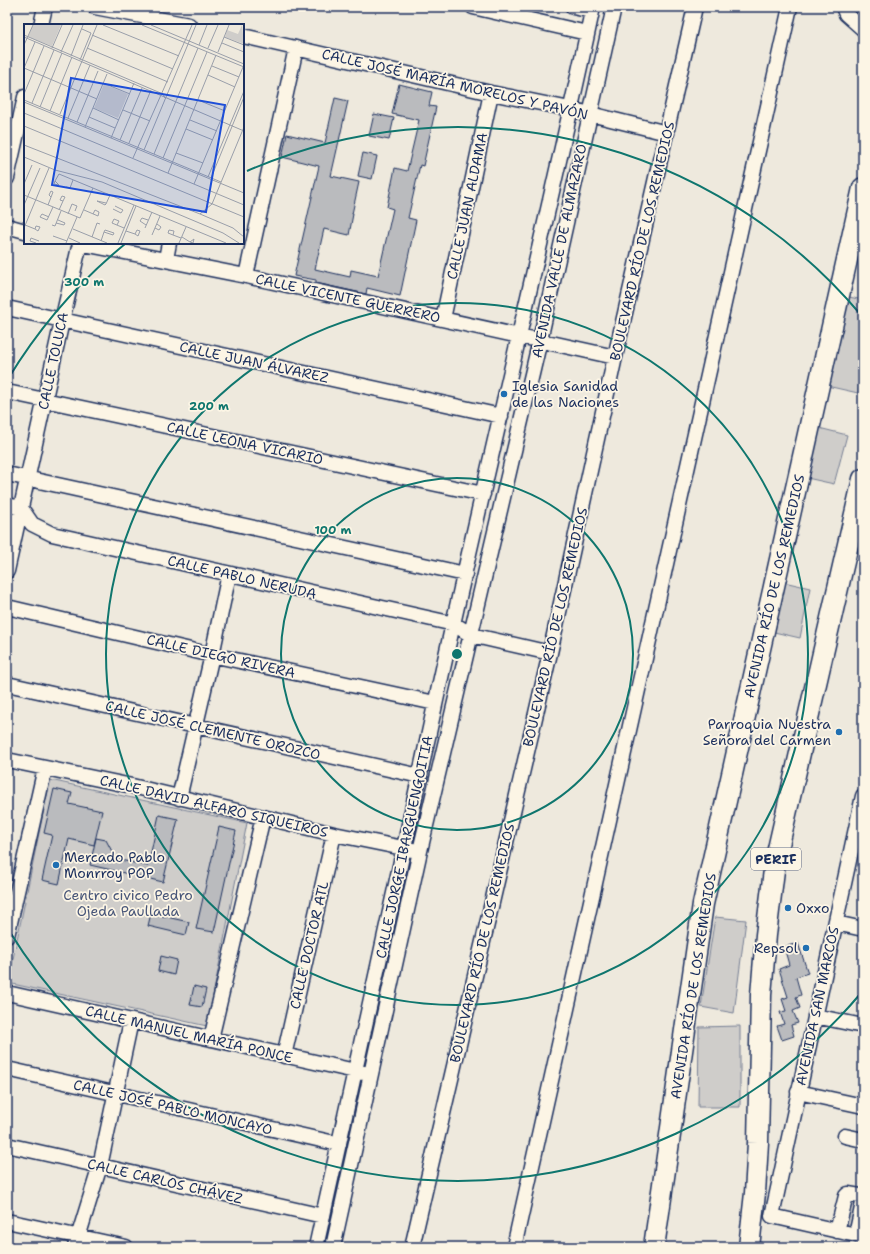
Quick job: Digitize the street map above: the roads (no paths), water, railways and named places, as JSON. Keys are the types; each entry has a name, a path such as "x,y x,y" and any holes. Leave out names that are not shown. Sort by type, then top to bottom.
{"highway":[{"name":"AVENIDA RÍO DE LOS REMEDIOS","path":"654,1247 703,904 863,188"},
{"name":"PERIF","path":"748,1247 755,1193 758,1142 761,995 766,935 775,862 863,479"}],"street":[{"path":"41,24 45,7"},
{"path":"95,7 183,24"},
{"path":"472,7 587,32"},
{"path":"573,7 592,9"},
{"name":"AVENIDA VALLE DE ALMAZARO","path":"471,635 540,340 614,7"},
{"name":"BOULEVARD RÍO DE LOS REMEDIOS","path":"412,1247 550,653 615,357 696,7"},
{"path":"514,1247 790,7"},
{"path":"843,7 846,14 863,29"},
{"name":"AVENIDA VALLE DE ALMAZARO","path":"454,624 520,336 592,9"},
{"name":"CALLE JOSÉ MARÍA MORELOS Y PAVÓN","path":"244,36 590,113 667,133"},
{"path":"246,276 296,48"},
{"name":"CALLE JUAN ALDAMA","path":"443,318 491,92"},
{"path":"7,178 24,102"},
{"path":"7,226 24,231"},
{"name":"CALLE TOLUCA","path":"7,570 80,244"},
{"name":"CALLE VICENTE GUERRERO","path":"85,244 166,259 443,318 615,357"},
{"path":"166,259 169,244"},
{"name":"CALLE JUAN ÁLVAREZ","path":"7,308 501,416"},
{"name":"CALLE LEONA VICARIO","path":"7,392 483,494"},
{"path":"7,474 465,574"},
{"path":"7,504 20,493 28,478"},
{"path":"7,504 21,508"},
{"name":"CALLE PABLO NERUDA","path":"21,508 32,524 52,534 454,624 471,635"},
{"path":"179,798 229,574"},
{"name":"CALLE DIEGO RIVERA","path":"7,607 212,655 435,703"},
{"name":"CALLE JORGE IBARGUENGOITIA","path":"316,1247 354,1071 405,848 435,703 454,624"},
{"path":"471,635 550,653"},
{"name":"CALLE JORGE IBARGUENGOITIA","path":"333,1247 420,851 471,635"},
{"name":"CALLE JOSÉ CLEMENTE OROZCO","path":"7,684 420,776"},
{"name":"CALLE DAVID ALFARO SIQUEIROS","path":"7,760 334,834 420,851"},
{"path":"7,936 45,768"},
{"name":"AVENIDA SAN MARCOS","path":"837,1231 772,1216 863,796"},
{"path":"210,1039 263,817"},
{"name":"CALLE DOCTOR ATL","path":"284,1056 334,834"},
{"path":"836,923 863,928"},
{"name":"CALLE MANUEL MARÍA PONCE","path":"7,993 370,1074"},
{"path":"816,1016 863,1026"},
{"path":"76,1242 100,1166 131,1021"},
{"name":"CALLE JOSÉ PABLO MONCAYO","path":"7,1069 339,1144"},
{"path":"798,1092 863,1106"},
{"path":"845,1136 863,1140"},
{"name":"CALLE CARLOS CHÁVEZ","path":"7,1145 323,1216"},
{"path":"863,1200 860,1196 848,1194 846,1196 837,1231 856,1235 863,1203"},
{"path":"7,1221 76,1242 126,1247"}],"place":[{"name":"Iglesia Sanidad de las Naciones","path":"504,394"},
{"name":"Parroquia Nuestra Señora del Carmen","path":"839,732"},
{"name":"Mercado Pablo Monrroy POP","path":"56,865"},
{"name":"Oxxo","path":"788,908"},
{"name":"Repsol","path":"806,948"}],"park label":[{"name":"Centro civico Pedro Ojeda Paullada","path":"128,904"}]}
